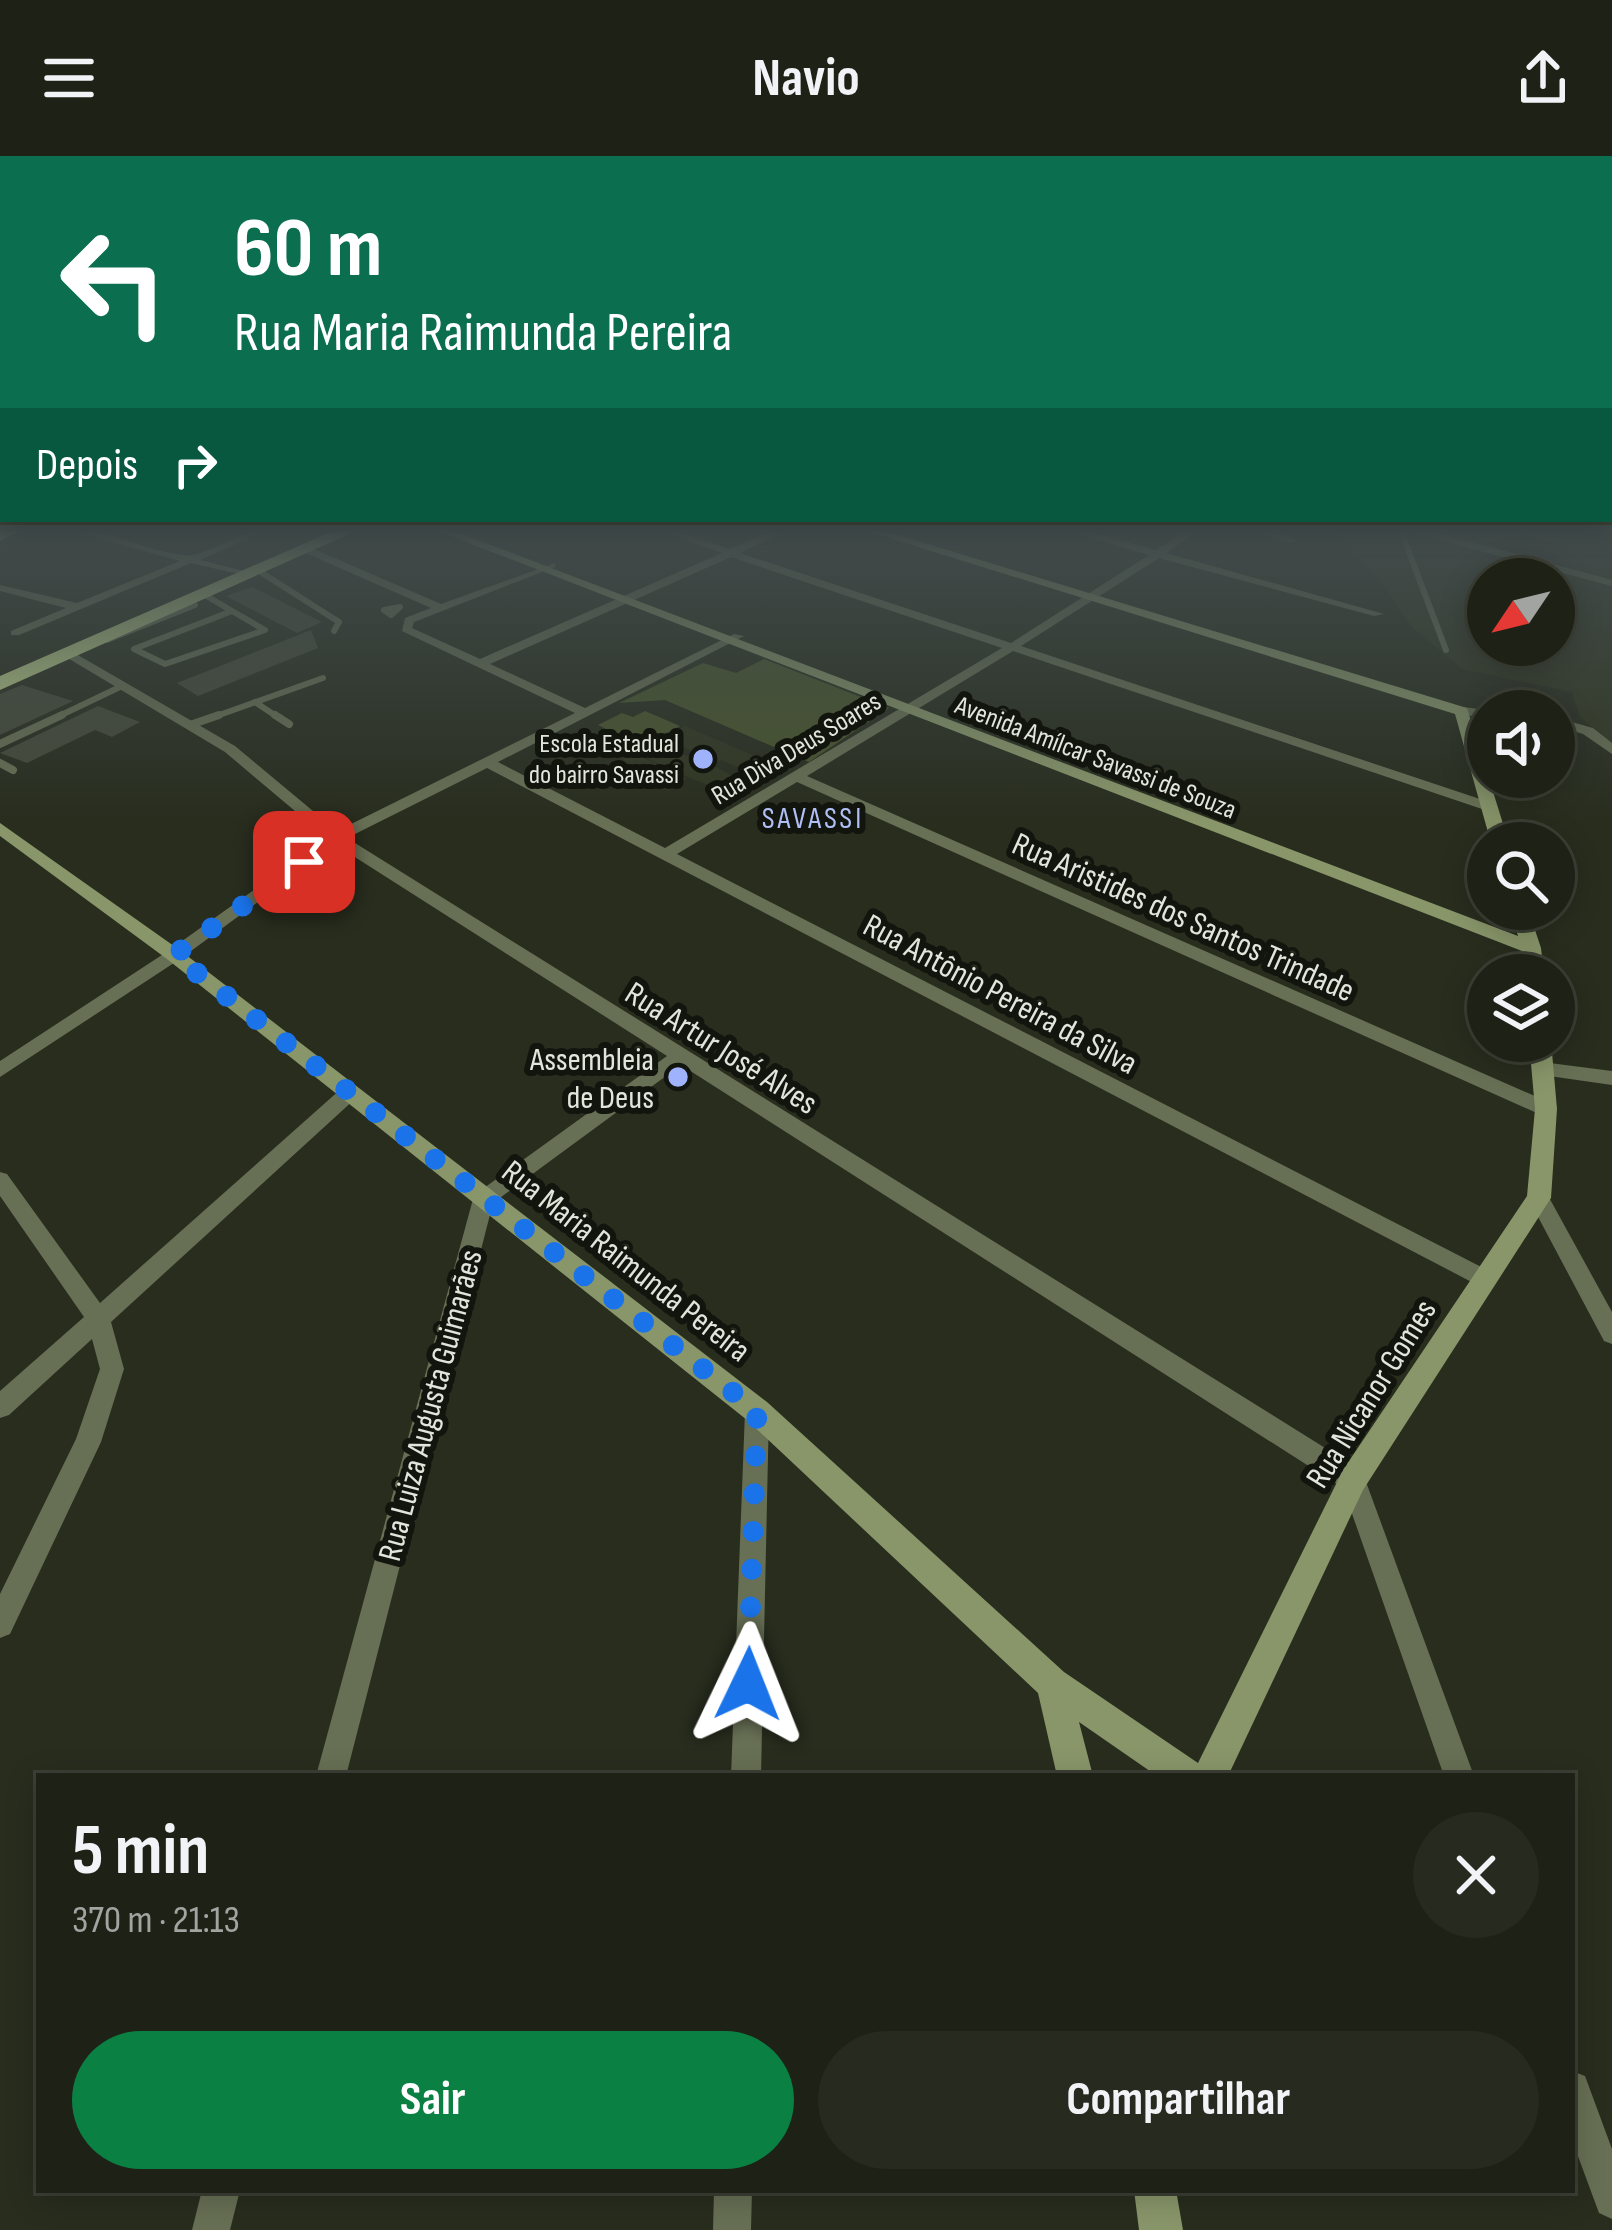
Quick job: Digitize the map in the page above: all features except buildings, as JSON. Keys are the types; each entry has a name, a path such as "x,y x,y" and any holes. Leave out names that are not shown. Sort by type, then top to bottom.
{"highway":[{"path":"0,684 130,628"}],"street":[{"path":"15,632 26,628"},
{"path":"406,628 585,713"},
{"path":"482,664 564,628"},
{"name":"Avenida Amílcar Savassi de Souza","path":"704,628 1528,940"},
{"path":"955,628 1490,807"},
{"name":"Rua Diva Deus Soares","path":"668,853 1043,628"},
{"path":"1188,628 1467,712"},
{"path":"0,1070 174,955 336,838 733,639"},
{"name":"Rua Artur José Alves","path":"74,651 122,686 230,749 336,838 1353,1480"},
{"path":"1462,711 1494,822"},
{"path":"1575,727 1612,750"},
{"name":"Rua Antônio Pereira da Silva","path":"487,762 1485,1280"},
{"name":"Rua Aristides dos Santos Trindade","path":"798,777 1546,1109"},
{"name":"Rua Maria Raimunda Pereira","path":"0,828 174,955 757,1411 1052,1684 1183,1773"},
{"path":"1525,930 1530,954"},
{"path":"484,1199 680,1056"},
{"name":"Rua Nicanor Gomes","path":"1211,1773 1353,1480 1539,1198 1546,1109 1542,1062"},
{"path":"1563,1062 1612,1078"},
{"path":"0,1407 349,1093"},
{"path":"0,1180 98,1318 112,1369 88,1442 0,1624"},
{"path":"1539,1198 1612,1334"},
{"name":"Rua Luiza Augusta Guimarães","path":"332,1773 484,1199"},
{"path":"746,1773 757,1411"},
{"path":"1353,1480 1459,1773"},
{"path":"1052,1684 1074,1773"},
{"path":"1575,2097 1612,2200"},
{"path":"211,2230 220,2193"},
{"path":"732,2230 733,2193"},
{"path":"1155,2193 1161,2230"}],"lane":[{"path":"185,628 134,649 165,664 264,628"},
{"path":"1437,628 1446,650"},
{"path":"190,725 323,678"},
{"path":"0,745 122,686"},
{"path":"255,702 289,724"},
{"path":"0,764 13,770"}],"shaded area":[{"path":"1413,628 1467,628 1467,666 1575,666 1575,628 1612,628 1612,744 1580,717 1575,690 1462,669"},
{"name":"Escola Estadual do bairro Savassi","path":"685,726 757,757 739,768 721,760 712,765 739,779 720,790 683,775 686,779 668,791 615,764 633,753 671,771 636,752 656,742 692,758 700,755 664,738"}],"green space":[{"path":"764,659 889,708 809,762 665,700 619,703 703,663 736,673"},
{"path":"645,711 680,726 620,757 583,741 606,729 598,725 622,713 633,717"}],"place":[{"name":"Escola Estadual do bairro Savassi","path":"703,759"},
{"name":"Assembleia de Deus","path":"678,1077"}],"district":[{"name":"SAVASSI","path":"813,818"}],"route":[{"path":"304,862 174,955 757,1411 748,1684"}]}
